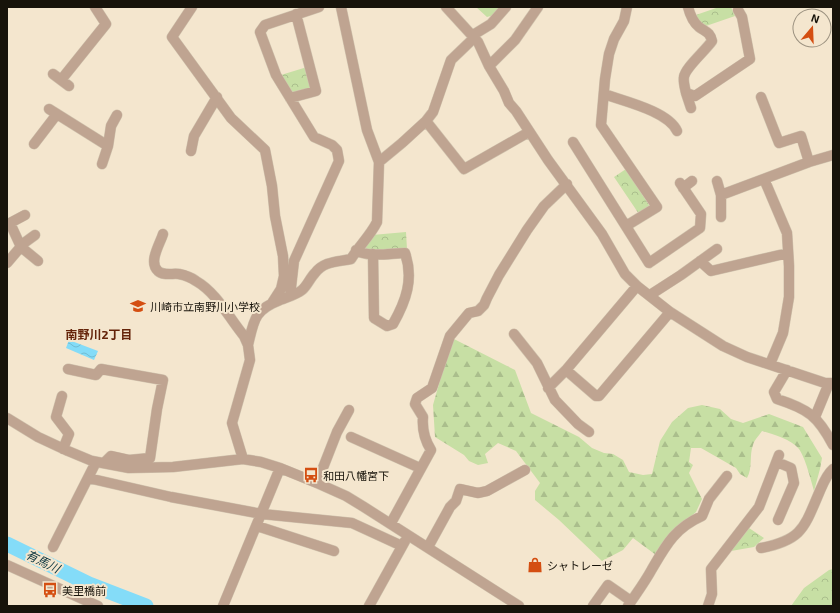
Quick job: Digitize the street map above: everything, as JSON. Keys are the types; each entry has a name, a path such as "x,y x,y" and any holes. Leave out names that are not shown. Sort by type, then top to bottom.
{"street":[{"path":"61,80 106,24 95,7"},
{"path":"290,296 294,262 339,161 337,150 332,145 314,136 290,98 276,75 260,32 264,25 319,7"},
{"path":"248,345 254,321 259,311 272,303 303,290 315,272 325,264 351,259 377,222 379,162 367,130 341,7"},
{"path":"446,7 474,36 488,66 504,91 509,103 602,234 625,274 637,286 670,312 723,346 747,357 826,383 831,383 815,417"},
{"path":"379,162 426,122 435,109 451,60 474,36 491,24 506,7"},
{"path":"488,66 515,40 538,7"},
{"path":"626,7 624,21 614,39 609,54 601,125 656,207 626,226"},
{"path":"688,7 690,16 699,26 707,31 712,41 706,50 686,69 683,78 691,108"},
{"path":"190,8 172,37 231,118 265,150 283,256 284,276 281,289 272,303"},
{"path":"686,93 695,96 750,59 742,17 738,10"},
{"path":"290,98 316,91 296,14"},
{"path":"604,94 647,109 665,118 675,127 677,131"},
{"path":"191,151 194,136 217,97"},
{"path":"762,97 779,143 801,136 809,162"},
{"path":"34,144 53,112 108,146"},
{"path":"102,164 108,146 108,136 111,126 117,115"},
{"path":"426,122 464,169 529,132"},
{"path":"573,142 649,263 700,228 701,214 682,185 692,181"},
{"path":"721,195 809,162 833,155"},
{"path":"764,179 787,233 788,253 789,297 783,333 770,364"},
{"path":"717,181 721,195 721,217"},
{"path":"391,523 431,450 426,442 422,428 424,417 415,404 417,398 432,388 450,336 469,313 478,311 484,305 498,275 527,230 544,206 567,184"},
{"path":"25,215 10,223 21,247 38,261"},
{"path":"163,234 154,258 154,264 158,271 163,273 179,274 196,280 209,291 244,336 248,345 250,360 232,423 243,459"},
{"path":"7,263 21,247 35,235"},
{"path":"650,295 717,249"},
{"path":"356,250 361,253 372,254 405,253 409,266 409,280 406,294 402,308 393,324 387,326 374,318 372,254"},
{"path":"700,261 711,271 788,253"},
{"path":"548,388 566,370 637,286"},
{"path":"566,370 596,396 599,396 670,312"},
{"path":"514,334 537,363 555,400 578,424 589,432"},
{"path":"53,547 88,478 100,463 111,456 129,460 150,458 163,380 101,369 96,375 68,369"},
{"path":"787,370 774,392 777,399 796,405 815,417 833,445"},
{"path":"62,396 56,417 69,434 63,449"},
{"path":"317,483 337,432 349,410"},
{"path":"7,418 38,437 63,449 100,463 128,468 173,467 243,459 280,468 346,496 391,523 519,606"},
{"path":"351,437 420,468"},
{"path":"708,606 712,594 711,569 759,507 778,458 791,468 794,483 778,520"},
{"path":"223,606 280,468"},
{"path":"760,548 785,542 805,525 823,484 833,469"},
{"path":"428,547 450,507 456,501 460,490 478,493 486,491 525,470"},
{"path":"593,606 608,585 629,604 651,571 666,544 679,531 702,516 708,499 726,476"},
{"path":"88,478 171,497 262,514 352,523 402,546"},
{"path":"257,526 334,552"},
{"path":"369,606 408,534"},
{"path":"720,557 732,556"},
{"path":"7,565 80,602 98,606"}],"green space":[{"path":"476,7 500,7 494,15 487,17"},
{"path":"719,7 731,7 735,16 706,26 693,16"},
{"path":"307,67 312,88 294,93 290,91 281,75"},
{"path":"626,169 649,205 648,209 639,214 614,177"},
{"path":"406,232 407,249 365,251 362,247 372,235"},
{"path":"452,338 515,370 531,413 579,437 592,448 604,453 613,454 623,460 629,472 643,475 652,474 660,441 672,422 688,408 702,405 720,409 731,419 743,423 769,414 803,427 822,458 814,491 806,463 799,449 796,445 776,435 762,431 755,440 752,449 750,470 747,478 740,474 736,468 701,448 691,448 689,462 693,465 689,473 702,499 696,512 670,535 656,555 633,538 623,550 602,561 559,520 535,500 535,491 540,483 516,451 498,443 485,454 488,463 478,465 469,461 464,455 435,437 433,405"},
{"path":"749,528 764,538 754,547 731,551"},
{"path":"833,569 833,606 791,606 804,588 829,570"}],"water":[{"path":"69,340 98,351 94,360 66,348"}],"waterway":[{"name":"有馬川","path":"7,544 89,584 146,606"}],"place":[{"name":"川崎市立南野川小学校","path":"138,306"},
{"name":"和田八幡宮下","path":"311,475"},
{"name":"シャトレーゼ","path":"535,565"},
{"name":"美里橋前","path":"50,590"}],"district":[{"name":"南野川2丁目","path":"99,334"}]}
